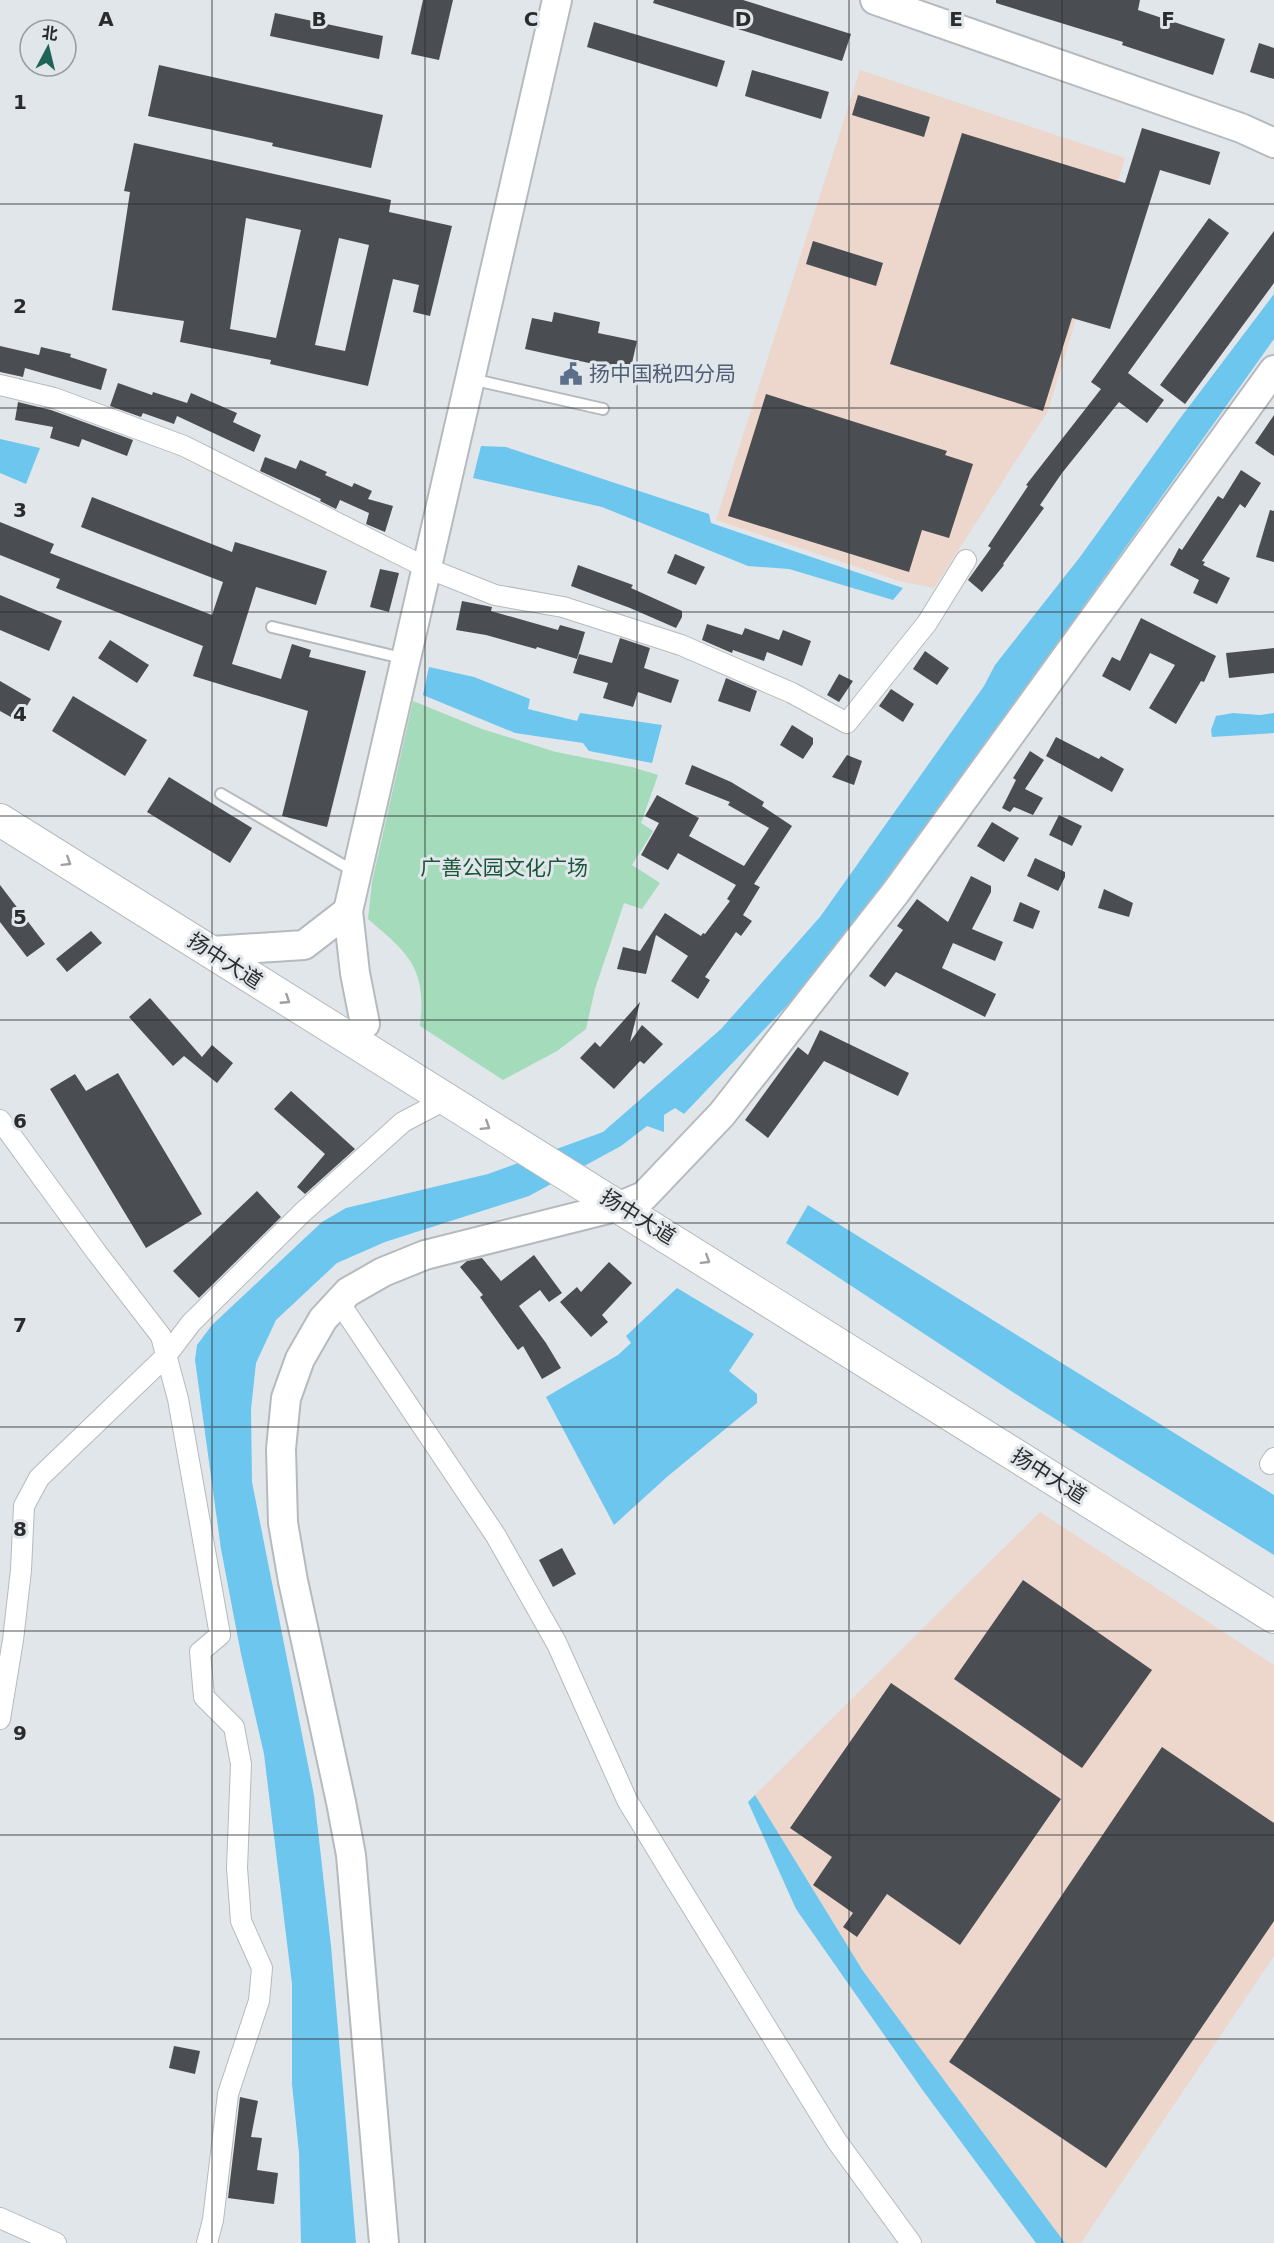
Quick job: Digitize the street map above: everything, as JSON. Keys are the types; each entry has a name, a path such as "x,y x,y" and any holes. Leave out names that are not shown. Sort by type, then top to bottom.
{"main road":[{"name":"扬中大道","path":"0,796 364,1024 451,1091"},
{"name":"扬中大道","path":"0,820 211,951 451,1091 1274,1593"},
{"name":"扬中大道","path":"632,1201 1274,1617"}],"street":[{"path":"364,1024 348,911 557,0"},
{"path":"874,0 1241,128 1274,143"},
{"path":"384,2243 351,1855 293,1581 283,1523 281,1449 286,1398 300,1359 323,1319 348,1292 383,1272 425,1255 632,1201 722,1114 896,892 1274,370"},
{"path":"0,386 54,398 184,446 427,568 495,595 563,607 681,645 792,693 847,723 927,623 966,560"},
{"path":"211,951 304,945 348,911"},
{"path":"0,1719 13,1640 21,1570 24,1506 29,1492 39,1478 166,1356 191,1323 303,1212 403,1122 451,1091"},
{"path":"0,1120 161,1336 178,1400 220,1635 200,1652 204,1697 234,1727 241,1764 237,1868 241,1921 262,1968 259,2001 228,2094 213,2220 207,2243"},
{"path":"339,1302 496,1536 557,1644 627,1800 670,1871 836,2140 911,2243"},
{"path":"1,2224 56,2243"}],"lane":[{"path":"470,379 603,409"},
{"path":"272,627 406,659"},
{"path":"221,794 357,873"}],"shaded area":[{"path":"860,70 1125,158 1048,411 934,588 899,581 716,520"},
{"path":"1040,1512 1274,1665 1274,1956 1081,2243 1065,2243 863,1971 755,1795"}],"green space":[{"name":"广善公园文化广场","path":"413,701 482,729 556,752 632,767 658,775 641,823 653,831 632,865 660,883 642,909 624,903 595,989 586,1029 557,1051 503,1080 420,1026 421,990 412,964 394,942 368,919 372,882"}],"water":[{"path":"1274,294 1274,339 887,882 816,975 684,1114 675,1108 664,1115 664,1132 647,1126 621,1146 529,1196 385,1242 337,1263 276,1320 256,1363 251,1409 252,1482 314,1795 331,1946 356,2243 301,2243 299,2153 292,2084 292,1984 264,1754 241,1654 221,1549 195,1360 197,1345 212,1325 322,1222 346,1208 488,1174 603,1132 721,1029 820,917 984,686 995,665 1080,557 1178,421"},
{"path":"0,439 40,448 26,484 0,473"},
{"path":"481,446 506,447 709,514 711,523 903,588 893,600 789,569 748,566 602,507 473,478"},
{"path":"429,667 474,677 530,699 528,709 577,721 580,713 662,725 652,763 589,751 583,743 515,733 423,695"},
{"path":"1233,713 1260,715 1274,713 1274,733 1212,737 1211,730 1216,716"},
{"path":"808,1205 1274,1495 1274,1555 1025,1400 786,1243"},
{"path":"677,1288 754,1334 729,1371 757,1394 757,1403 668,1476 614,1525 546,1397 618,1355 631,1343 626,1336"},
{"path":"755,1795 863,1971 1065,2243 1036,2243 924,2092 796,1909 748,1802"}],"building":[{"path":"423,0 453,0 439,60 411,54"},
{"path":"654,0 743,0 851,34 842,61 653,3"},
{"path":"996,0 1140,0 1138,10 1225,39 1213,75 1122,45 1123,42 996,3"},
{"path":"275,13 383,36 379,59 270,36"},
{"path":"594,22 725,61 717,87 587,47"},
{"path":"1259,43 1274,48 1274,79 1250,72"},
{"path":"159,65 383,115 371,168 272,146 273,143 148,116"},
{"path":"752,70 829,92 821,119 745,96"},
{"path":"858,95 930,117 924,137 852,115"},
{"path":"1142,128 1220,152 1210,185 1160,170 1110,329 1072,318 1043,411 890,364 962,133 1125,183"},
{"path":"134,143 391,200 389,212 452,226 430,316 413,312 419,285 393,279 368,386 270,364 271,360 180,342 184,321 112,310 130,192 124,191","holes":["246,218 301,230 276,338 230,329","339,238 369,245 345,351 315,345"]},
{"path":"1209,218 1229,233 1128,373 1164,400 1147,423 1119,402 1062,473 1040,505 1044,508 982,592 968,580 991,548 988,546 1028,486 1026,485 1101,389 1091,382"},
{"path":"1274,231 1274,283 1185,404 1160,385"},
{"path":"813,241 883,263 876,286 806,264"},
{"path":"554,312 600,322 598,333 637,341 630,372 525,349 532,318 552,322"},
{"path":"0,346 39,355 41,347 71,354 70,357 107,369 101,390 25,368 23,377 0,372"},
{"path":"118,383 152,395 153,392 187,403 191,393 237,413 233,422 261,435 254,452 177,416 174,424 143,413 141,417 110,406"},
{"path":"766,394 947,451 945,455 973,464 949,538 922,530 909,572 728,516"},
{"path":"18,402 51,410 133,440 127,456 82,439 79,447 50,438 53,427 15,420"},
{"path":"1274,415 1274,456 1255,443"},
{"path":"265,457 296,469 300,460 352,487 354,483 372,491 368,499 393,506 385,532 366,524 369,513 340,500 336,509 320,501 321,499 260,471"},
{"path":"1241,470 1261,483 1245,508 1240,504 1202,561 1205,562 1203,565 1230,578 1217,604 1193,593 1199,580 1170,565 1179,548 1182,550 1218,496 1223,499"},
{"path":"92,497 232,552 235,542 327,571 316,605 256,587 232,664 281,679 292,644 311,650 309,657 366,671 327,827 282,816 308,711 193,676 203,646 56,588 60,579 0,555 0,522 54,544 50,553 212,615 223,582 81,527"},
{"path":"1270,510 1274,511 1274,562 1256,557"},
{"path":"675,554 705,567 696,585 667,573"},
{"path":"578,565 633,585 631,588 682,611 682,617 676,628 571,586"},
{"path":"380,569 399,573 389,612 370,607"},
{"path":"0,595 62,621 49,651 0,630"},
{"path":"462,601 492,607 491,611 558,630 560,625 585,632 577,659 537,647 536,649 486,635 456,630"},
{"path":"1141,618 1216,656 1204,682 1201,681 1176,724 1149,708 1175,665 1150,653 1130,691 1102,676 1112,657 1120,661"},
{"path":"707,624 742,635 745,628 779,640 783,630 811,641 802,666 767,652 764,661 733,650 732,653 702,640"},
{"path":"620,638 650,648 644,668 679,680 671,703 638,692 633,707 603,698 608,683 573,673 579,654 612,663"},
{"path":"110,640 149,665 137,683 98,658"},
{"path":"1274,648 1274,673 1229,678 1226,653"},
{"path":"925,651 949,668 937,685 913,669"},
{"path":"839,674 853,681 839,702 827,695"},
{"path":"726,678 757,691 750,712 718,701"},
{"path":"0,681 31,699 18,721 0,711"},
{"path":"891,689 914,704 903,722 879,706"},
{"path":"73,696 147,740 125,776 52,731"},
{"path":"792,725 813,738 813,744 803,759 780,745"},
{"path":"1056,737 1099,759 1101,756 1124,769 1112,792 1046,756"},
{"path":"1030,751 1044,760 1025,789 1043,798 1033,815 1014,807 1010,812 1002,808 1016,780 1013,778"},
{"path":"847,755 862,761 854,785 832,777"},
{"path":"692,765 731,782 764,802 762,806 792,826 754,884 760,887 743,915 752,921 741,936 736,932 705,977 710,980 698,999 671,981 688,956 656,935 646,974 617,969 623,947 640,951 665,913 701,936 705,934 730,901 727,899 736,885 678,853 668,870 641,855 659,823 645,816 657,795 699,818 689,836 744,866 769,828 728,805 730,802 685,784"},
{"path":"169,777 252,828 230,863 147,812"},
{"path":"1059,815 1082,826 1072,846 1049,835"},
{"path":"992,822 1019,838 1004,862 977,846"},
{"path":"1035,858 1065,872 1058,891 1027,876"},
{"path":"971,876 991,886 991,892 972,929 1003,942 995,961 953,943 942,968 996,994 985,1017 896,972 885,987 869,976 903,930 897,926 917,899 948,922"},
{"path":"0,885 45,944 27,957 0,922"},
{"path":"1104,889 1133,903 1129,917 1098,908"},
{"path":"1020,902 1040,911 1033,929 1013,921"},
{"path":"91,931 102,943 67,972 56,959"},
{"path":"150,998 202,1057 212,1045 233,1063 217,1083 184,1056 173,1066 129,1017"},
{"path":"640,1002 630,1042 642,1025 663,1044 644,1064 640,1061 614,1089 580,1058 595,1042 600,1047"},
{"path":"820,1030 909,1073 898,1096 824,1061 768,1138 745,1120 798,1047 808,1055"},
{"path":"118,1073 202,1214 146,1248 50,1089 75,1074 86,1091"},
{"path":"291,1091 355,1149 305,1194 297,1187 325,1154 274,1109"},
{"path":"257,1191 281,1217 199,1298 173,1271"},
{"path":"534,1255 562,1293 549,1302 540,1290 519,1306 561,1368 542,1379 523,1346 518,1350 480,1297 483,1295 460,1267 467,1261 482,1258 501,1281"},
{"path":"609,1262 632,1283 602,1315 608,1322 591,1337 560,1302 577,1287 581,1292"},
{"path":"562,1548 576,1574 553,1587 539,1560"},
{"path":"1023,1580 1152,1670 1082,1768 954,1679"},
{"path":"891,1683 1061,1799 960,1945 887,1894 857,1937 843,1927 853,1913 813,1885 832,1857 790,1828"},
{"path":"1162,1747 1274,1823 1274,1921 1106,2168 949,2062"},
{"path":"174,2046 200,2051 195,2074 169,2068"},
{"path":"240,2097 258,2101 251,2137 262,2138 257,2170 278,2173 274,2204 228,2198"}],"place":[{"name":"扬中国税四分局","path":"571,374"}]}
